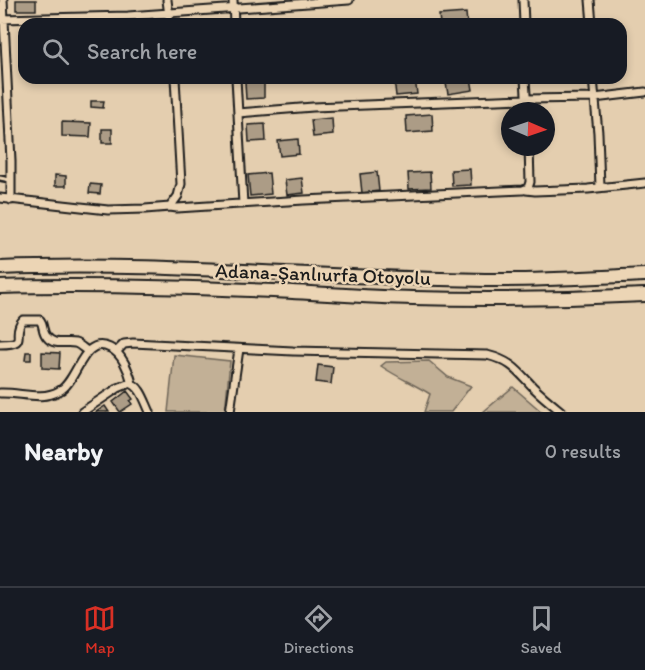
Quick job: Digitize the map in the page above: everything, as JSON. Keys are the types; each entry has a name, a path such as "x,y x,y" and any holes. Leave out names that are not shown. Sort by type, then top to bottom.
{"highway":[{"name":"Adana-Şanlıurfa Otoyolu","path":"0,268 134,267 503,280 645,275"},
{"name":"Adana-Şanlıurfa Otoyolu","path":"0,287 146,287 503,300 645,295"}],"street":[{"path":"3,0 2,19 11,149 11,200"},
{"path":"168,0 170,18"},
{"path":"233,0 234,18"},
{"path":"44,18 128,16 349,0"},
{"path":"523,0 524,18"},
{"path":"590,0 592,18"},
{"path":"2,19 18,19"},
{"path":"170,207 178,196 181,184 175,84"},
{"path":"236,84 243,204"},
{"path":"525,84 526,99"},
{"path":"593,84 600,187"},
{"path":"238,113 313,107 594,98 645,92"},
{"path":"526,190 530,182 529,156"},
{"path":"0,198 108,210 535,191 645,183"},
{"path":"0,344 16,342 19,324 23,320 40,320 48,339 59,343 76,344 87,351"},
{"path":"116,352 124,344 133,343 239,349 487,356 504,361 517,369 532,386 562,412"},
{"path":"0,393 42,396 57,392 66,387 87,351 103,346 116,352 150,412"},
{"path":"230,412 239,349"},
{"path":"82,412 118,388 132,383"}],"lane":[{"path":"0,178 11,180"}],"shaded area":[{"path":"174,355 230,361 225,412 168,412"},
{"path":"429,361 448,377 471,386 451,412 424,412 430,394 381,366 386,362"},
{"path":"513,387 542,412 483,412"}],"building":[{"path":"16,0 36,0 36,10 16,10"},
{"path":"466,13 466,18 439,18 439,15"},
{"path":"245,84 264,84 264,98 246,99"},
{"path":"395,84 416,84 417,94 396,96"},
{"path":"446,84 472,84 473,90 448,94"},
{"path":"91,101 104,101 103,108 91,107"},
{"path":"432,114 433,131 407,133 406,116"},
{"path":"332,118 333,135 313,137 311,120"},
{"path":"62,122 91,123 90,137 62,136"},
{"path":"265,124 266,141 249,142 248,125"},
{"path":"102,129 112,129 112,143 102,143"},
{"path":"298,139 299,154 280,156 278,141"},
{"path":"470,169 471,185 452,186 451,170"},
{"path":"377,172 379,191 362,193 360,174"},
{"path":"430,172 431,188 409,189 408,173"},
{"path":"269,173 271,194 250,196 248,175"},
{"path":"55,175 66,176 66,186 55,186"},
{"path":"302,178 304,193 287,195 285,180"},
{"path":"90,184 101,185 100,194 89,193"},
{"path":"26,352 31,352 31,360 25,360"},
{"path":"42,352 60,353 59,369 42,368"},
{"path":"318,365 333,367 331,384 316,382"},
{"path":"127,391 133,399 130,401 132,404 120,412 113,402"},
{"path":"105,406 109,412 96,412"}]}
